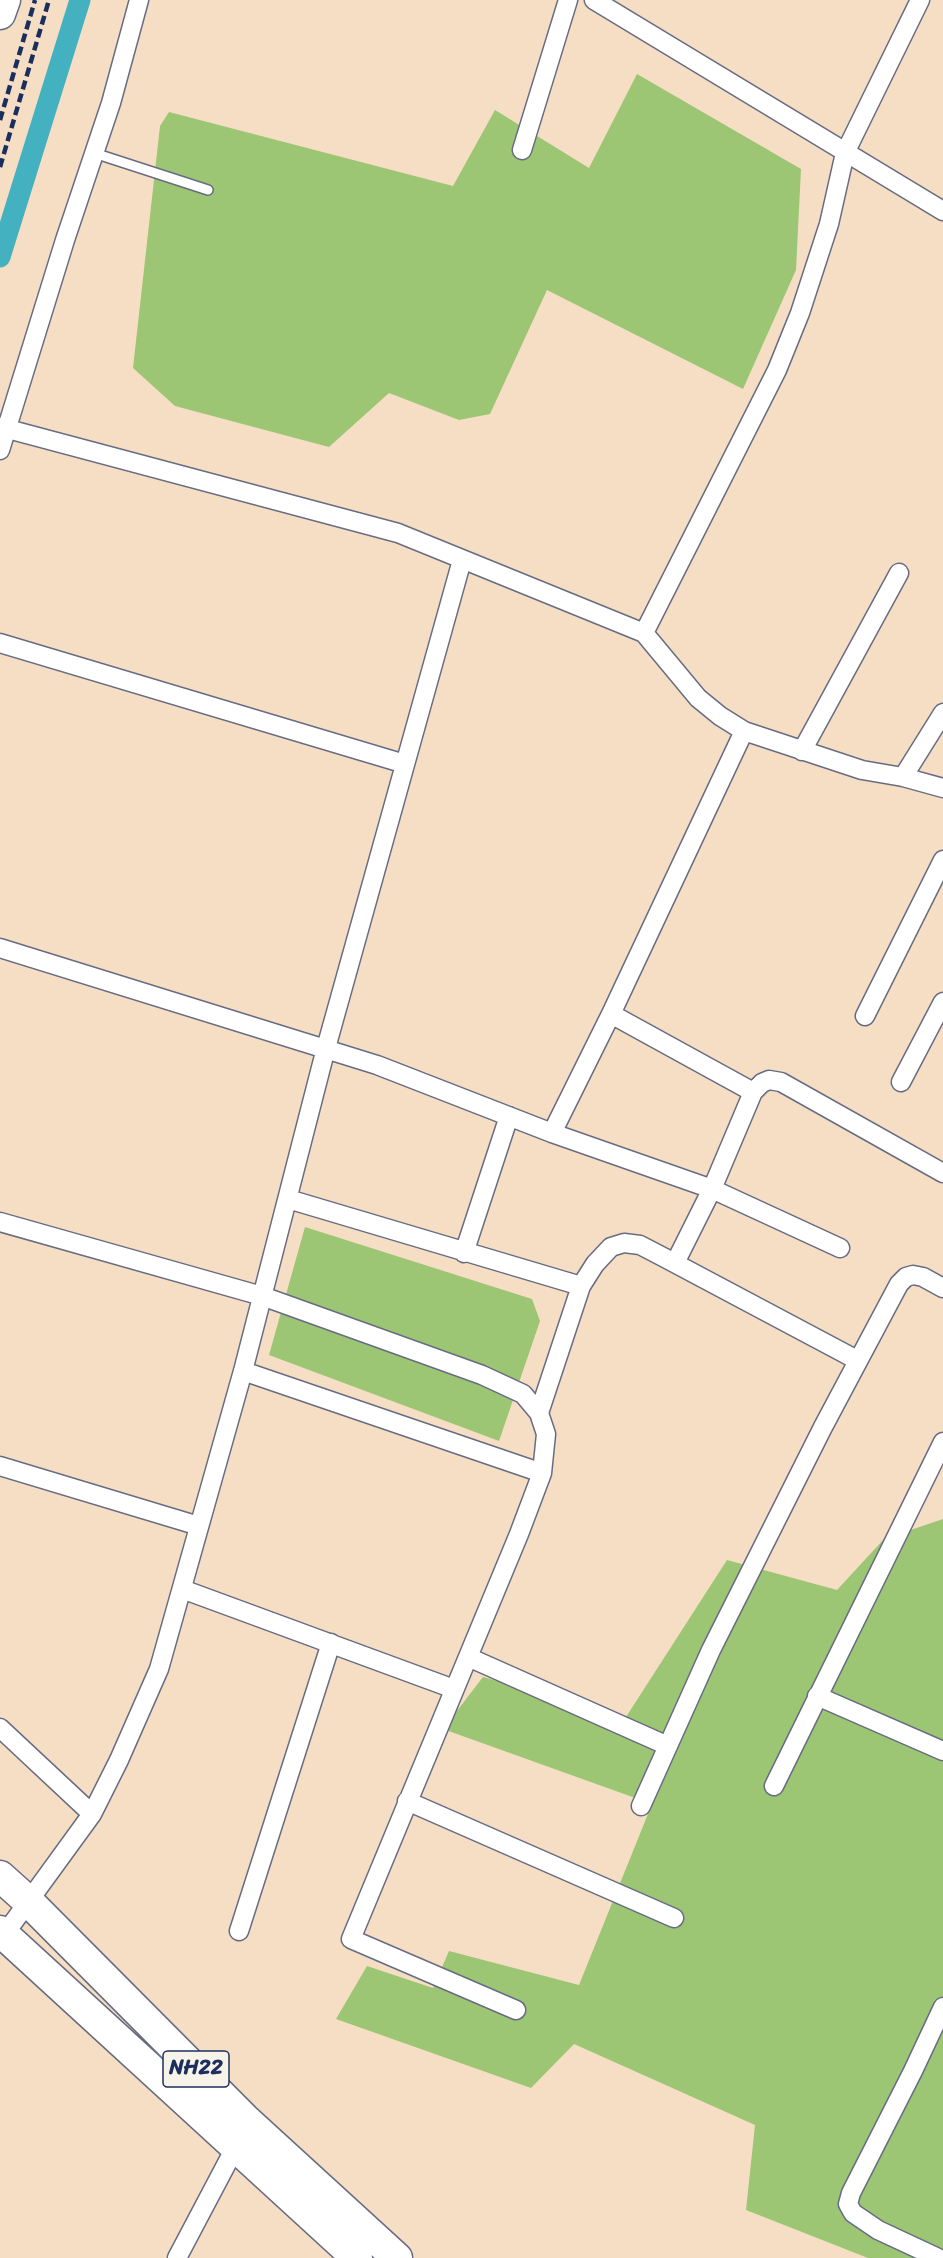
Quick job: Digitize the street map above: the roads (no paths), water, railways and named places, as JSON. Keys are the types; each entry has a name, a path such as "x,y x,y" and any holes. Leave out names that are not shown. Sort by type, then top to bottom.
{"highway":[{"path":"0,14 5,0"},
{"name":"NH22","path":"0,1876 29,1902 245,2119 397,2258"},
{"name":"NH22","path":"2,1933 357,2258"}],"street":[{"path":"0,450 4,428 111,103 140,0"},
{"path":"522,150 568,0"},
{"path":"594,0 943,211"},
{"path":"644,633 781,360 800,314 829,224 845,153 920,0"},
{"path":"4,428 398,533 644,633 698,698 720,716 744,731 862,770 903,777 943,788"},
{"path":"2,1933 29,1902 92,1814 119,1760 159,1669 243,1371 326,1048 462,560"},
{"path":"802,752 899,573"},
{"path":"0,643 405,764"},
{"path":"903,777 943,713"},
{"path":"552,1133 611,1014 744,731"},
{"path":"865,1016 943,860"},
{"path":"0,948 326,1048 398,1073 552,1133 712,1189 840,1248"},
{"path":"901,1082 943,1002"},
{"path":"611,1014 753,1092"},
{"path":"675,1263 712,1189 753,1092 769,1080 781,1082 943,1173"},
{"path":"464,1253 509,1116"},
{"path":"288,1199 581,1286"},
{"path":"0,1222 262,1296 482,1375 523,1394 539,1413 546,1434 542,1473 351,1939 516,2010"},
{"path":"539,1413 581,1286 595,1264 611,1247 624,1242 640,1245 857,1360"},
{"path":"641,1806 711,1650 857,1360 899,1284 906,1277 913,1275 923,1277 943,1288"},
{"path":"243,1371 542,1473"},
{"path":"774,1786 943,1442"},
{"path":"0,1466 199,1526"},
{"path":"182,1589 454,1689"},
{"path":"239,1931 331,1644"},
{"path":"468,1657 668,1746"},
{"path":"818,1696 943,1751"},
{"path":"0,1728 92,1814"},
{"path":"407,1801 674,1918"},
{"path":"938,2258 878,2230 853,2213 849,2204 851,2193 943,2007"},
{"path":"177,2258 235,2148"}],"lane":[{"path":"94,153 208,190"}],"waterway":[{"path":"0,257 80,0"}],"railway":[{"path":"0,120 35,0"},
{"path":"0,167 49,0"}]}
